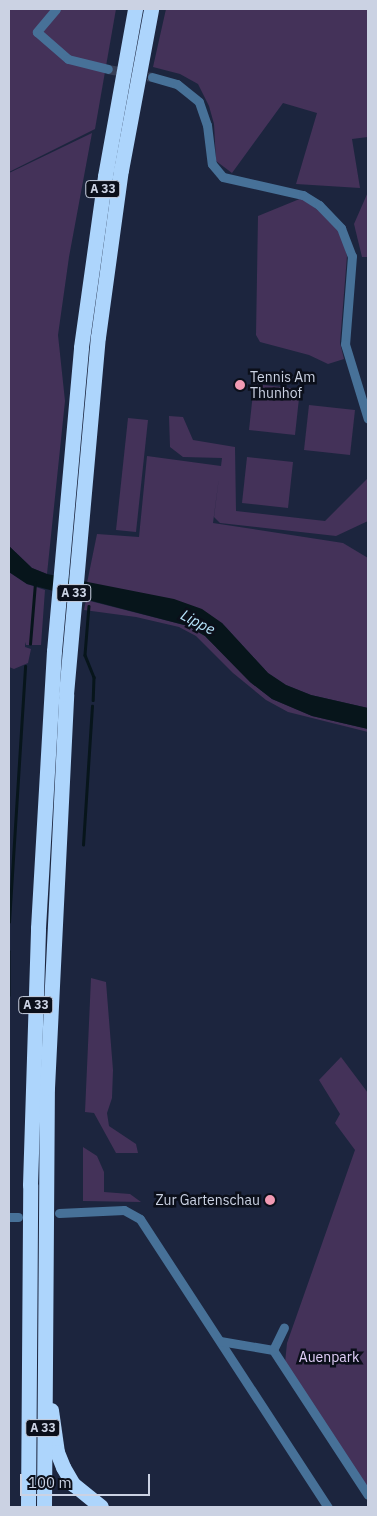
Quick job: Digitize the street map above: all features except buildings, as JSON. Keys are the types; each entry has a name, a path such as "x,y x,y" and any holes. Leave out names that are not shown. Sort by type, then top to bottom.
{"highway":[{"path":"130,9 130,33"},
{"name":"A 33","path":"28,1507 30,1185 38,928 54,651 64,515 86,309 105,176 135,9"},
{"name":"A 33","path":"44,1507 43,1349 48,1074 68,661 79,524 98,337 121,170 151,9"},
{"path":"146,31 156,9"},
{"path":"43,1349 57,1452 73,1484 101,1507"}],"street":[{"path":"56,9 37,32 68,59 108,69"},
{"path":"152,77 177,84 199,102 207,125 212,164 223,176 303,195 320,205 341,228 352,256 345,344 368,419"},
{"path":"59,1213 124,1210 133,1213 220,1341 328,1507"},
{"path":"273,1350 284,1327"},
{"path":"220,1341 273,1350 368,1495"}],"green space":[{"path":"9,9 116,9 95,129 9,172"},
{"path":"166,9 368,9 368,137 352,139 360,188 296,184 317,113 283,103 232,173 216,161 214,124 209,106 198,84 180,74 153,67"},
{"path":"92,133 69,257 58,335 65,401 47,574 32,568 9,546 9,173"},
{"path":"368,192 368,257 362,257 354,224"},
{"path":"302,198 332,221 343,240 347,256 340,343 344,359 328,364 309,355 260,342 256,335 258,216"},
{"path":"254,384 300,389 295,435 249,430"},
{"path":"309,405 355,410 350,455 304,450"},
{"path":"169,416 183,417 193,440 235,447 236,511 325,521 368,478 368,521 336,536 220,523 214,517 219,477 213,523 343,543 368,558 368,708 311,695 286,685 268,673 222,623 87,583 97,534 139,537 147,456 221,466 222,458 183,457 170,447"},
{"path":"128,418 148,420 136,532 116,530"},
{"path":"247,457 293,462 288,508 242,503"},
{"path":"9,572 27,584 45,590 41,645 26,645 25,642 25,647 31,649 28,663 14,669 9,667"},
{"path":"86,600 188,626 205,636 250,682 272,699 312,716 368,729 368,732 288,712 266,700 233,673 196,636 179,627 136,617 84,610"},
{"path":"91,978 106,982 113,1070 112,1098 107,1113 109,1126 136,1144 138,1153 116,1153 94,1113 85,1112"},
{"name":"Auenpark","path":"341,1057 368,1093 368,1488 285,1363 287,1343 355,1150 335,1123 340,1114 319,1080"},
{"path":"83,1147 97,1156 104,1172 104,1192 130,1194 141,1202 83,1201"}],"water":[{"name":"Lippe","path":"9,546 32,568 47,574 174,599 202,609 222,623 268,673 286,685 311,695 368,708 368,729 312,716 272,699 250,682 205,636 188,626 27,584 9,572"}],"waterway":[{"path":"30,644 35,583"},
{"path":"89,606 85,655 94,677 93,700"},
{"path":"9,922 25,666"},
{"path":"83,845 92,706"},
{"path":"9,951 9,995"}],"tunnel":[{"path":"108,69 152,77"}],"place":[{"name":"Tennis Am Thunhof","path":"240,385"},
{"name":"Zur Gartenschau","path":"270,1200"}]}
